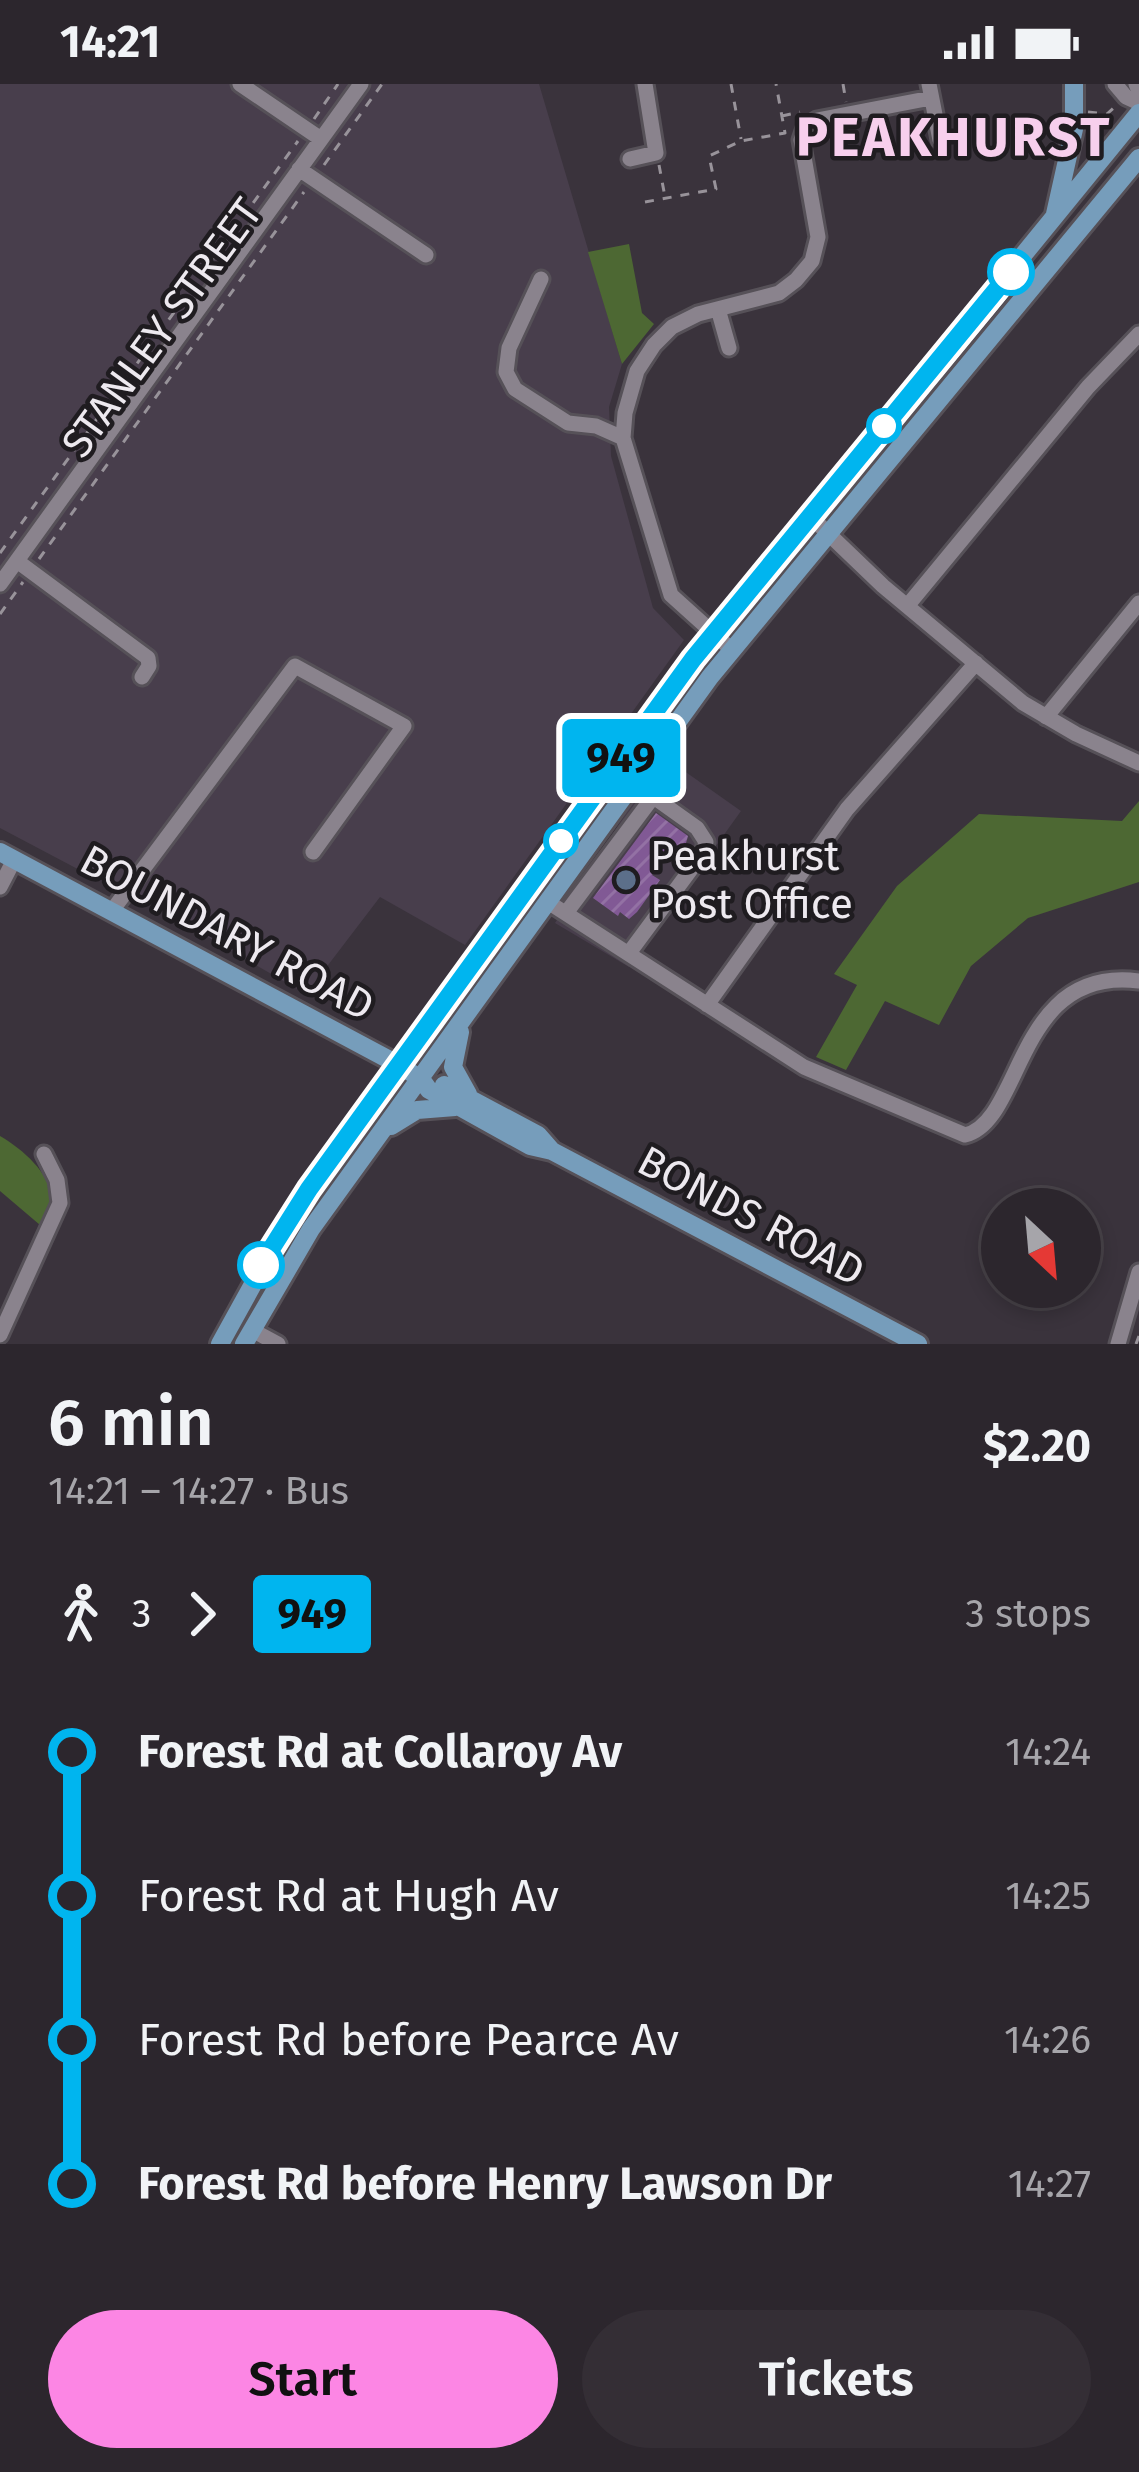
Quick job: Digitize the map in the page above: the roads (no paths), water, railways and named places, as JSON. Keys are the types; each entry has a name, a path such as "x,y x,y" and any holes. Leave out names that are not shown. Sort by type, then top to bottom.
{"main road":[{"path":"1054,218 1070,154 1073,84"},
{"path":"220,1344 281,1230 713,634 1139,113"},
{"path":"248,1337 298,1249 732,650 1139,158"},
{"path":"1090,216 1139,178"},
{"name":"BOUNDARY ROAD","path":"7,856 421,1078"},
{"path":"380,1135 417,1110 466,1104 453,1067 454,1047 465,1016"},
{"name":"BONDS ROAD","path":"421,1078 436,1080 466,1104 538,1135 552,1150 918,1344"}],"street":[{"path":"241,84 313,135"},
{"name":"STANLEY STREET","path":"0,584 24,566 299,169 313,135 361,84"},
{"path":"630,158 656,153 645,84"},
{"path":"1115,84 1139,103"},
{"path":"732,650 671,595 623,437 631,386 645,356 680,322 787,288 812,261 818,237 801,140 805,128 817,120 930,91 940,140"},
{"path":"299,169 427,254"},
{"path":"542,279 509,348 506,372 514,389 568,423 596,426 623,437"},
{"path":"718,309 729,348"},
{"path":"908,605 1088,387 1139,334"},
{"path":"810,517 883,586 1046,717 1139,763"},
{"path":"24,566 148,658 142,677"},
{"path":"1046,717 1139,603"},
{"path":"706,1005 847,809 976,663"},
{"path":"111,912 295,666 404,726 313,852"},
{"path":"629,953 703,853 706,842 702,833 634,783"},
{"path":"566,913 653,797"},
{"path":"0,887 7,856"},
{"path":"548,902 825,1077 964,1135 986,1124 1036,1030 1052,1010 1072,994 1097,984 1139,981"},
{"path":"0,1335 60,1203 57,1180 44,1154"},
{"path":"1118,1344 1139,1272"},
{"path":"248,1337 278,1344"}],"place":[{"name":"Peakhurst Post Office","path":"626,880"}],"district":[{"name":"PEAKHURST","path":"954,138"}]}
